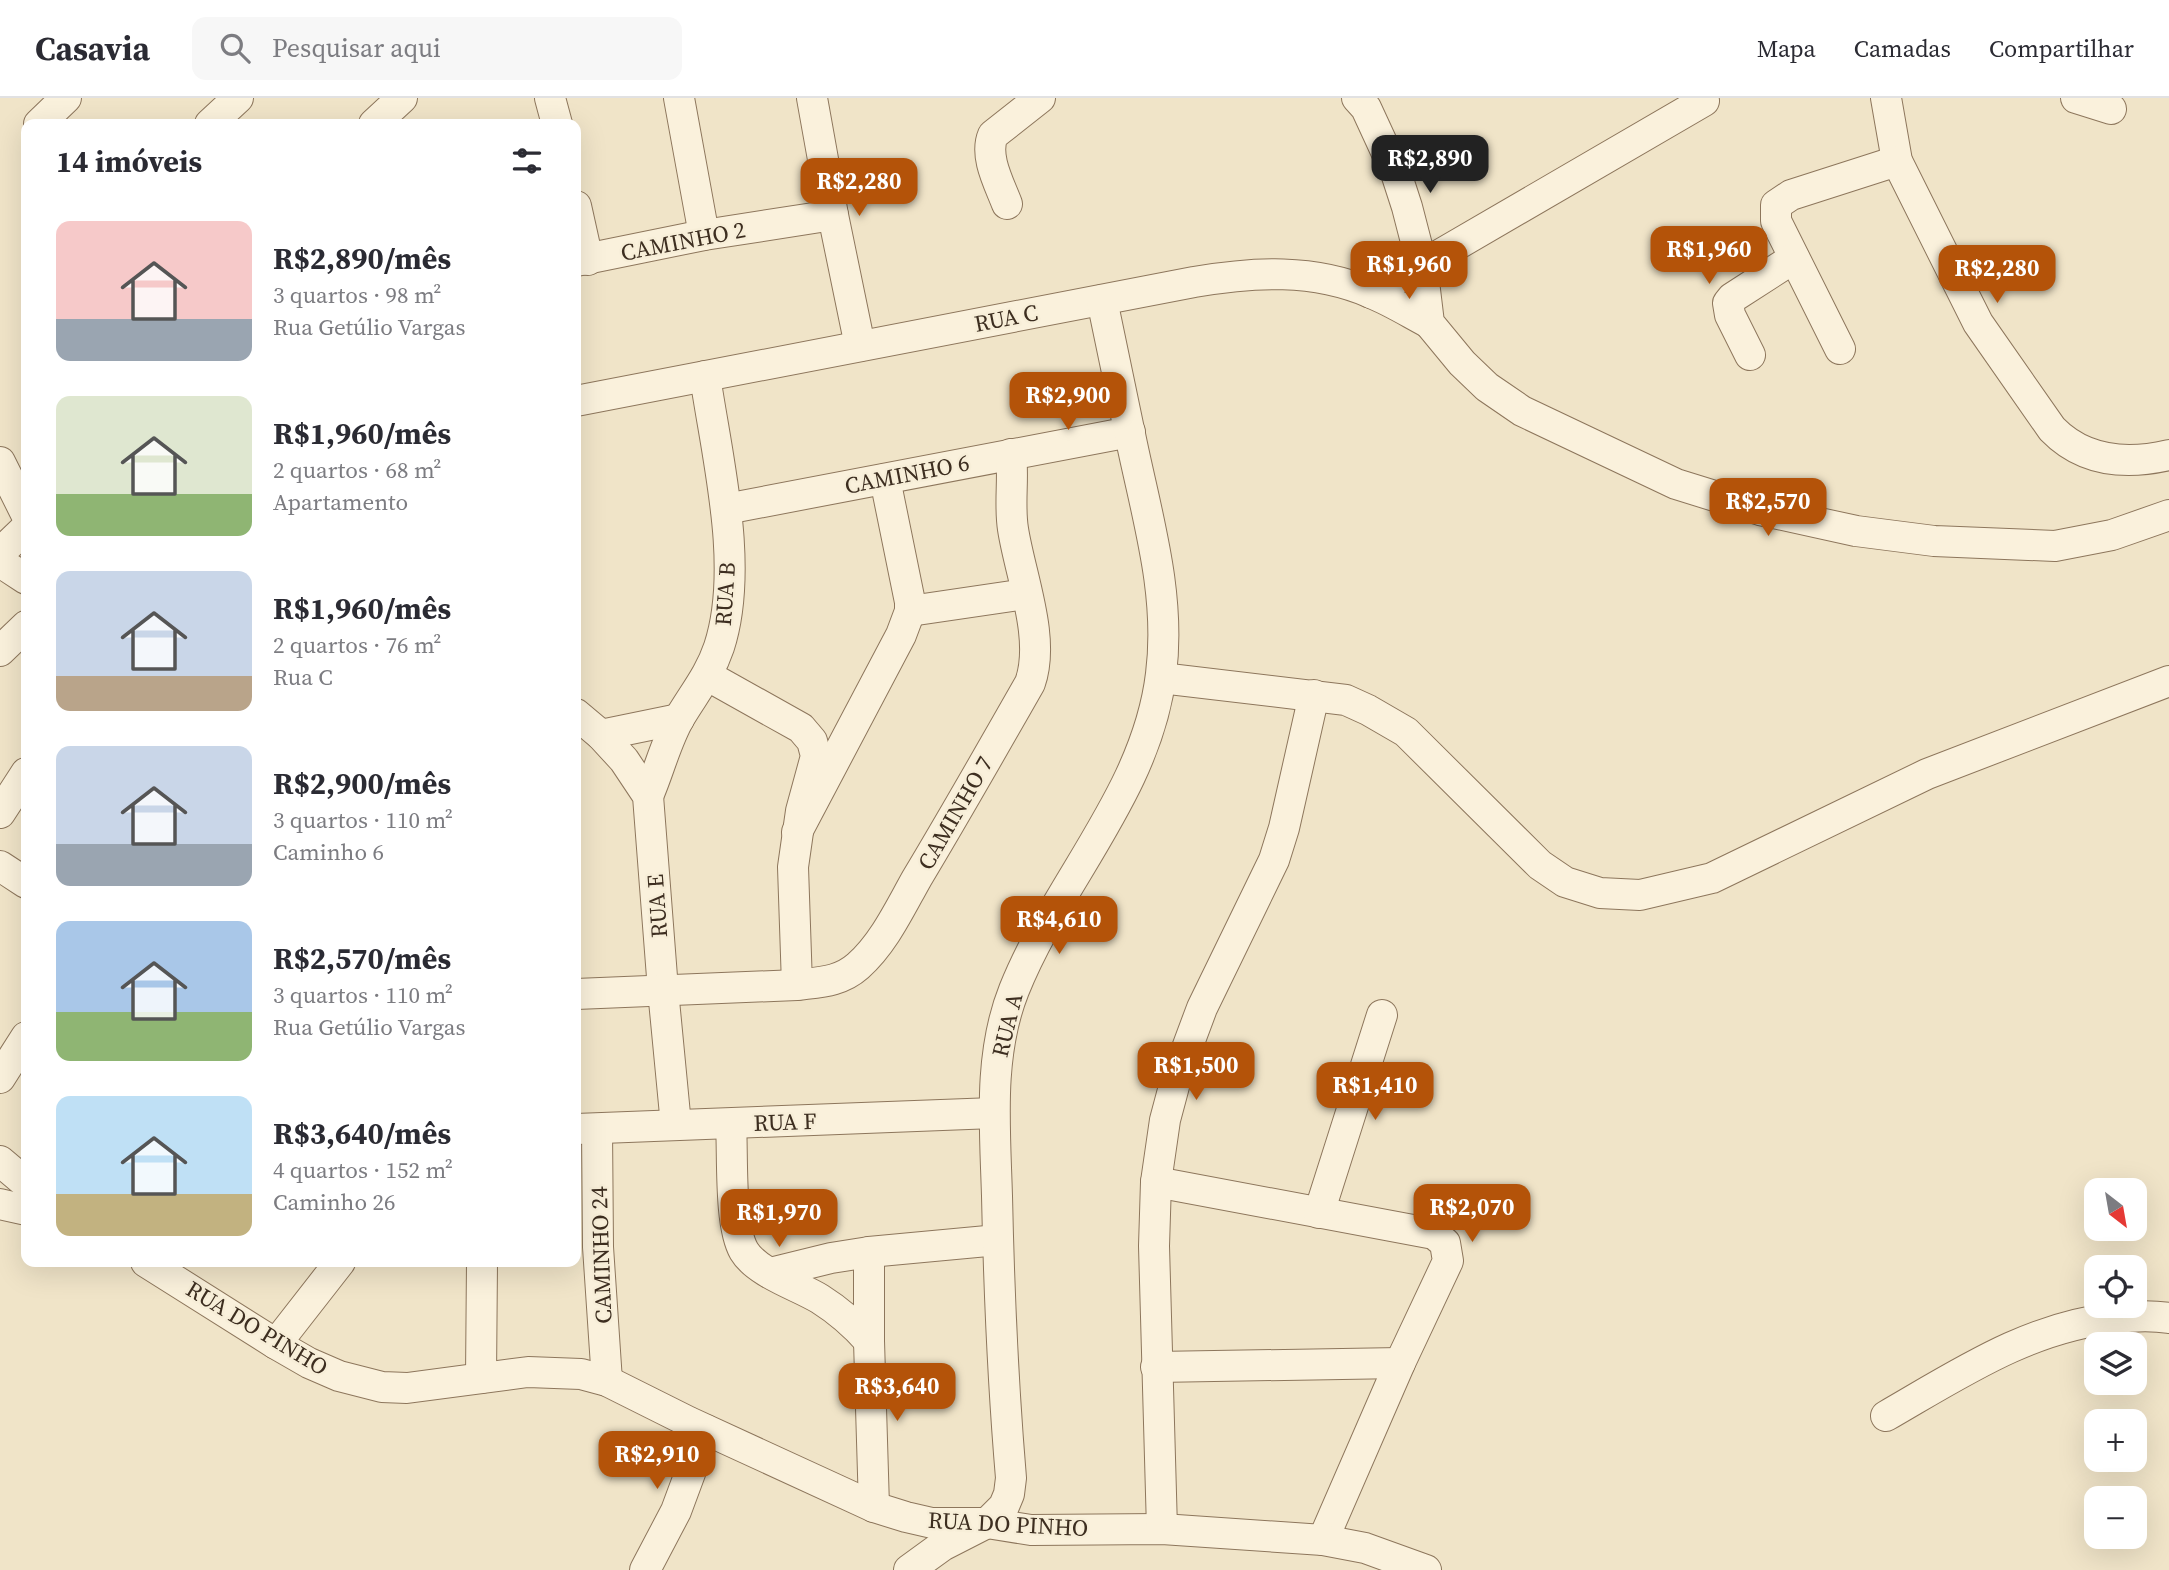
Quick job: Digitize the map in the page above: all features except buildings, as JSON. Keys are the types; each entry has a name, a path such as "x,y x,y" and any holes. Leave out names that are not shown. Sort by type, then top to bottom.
{"street":[{"path":"44,119 66,98"},
{"path":"215,119 238,98"},
{"path":"379,119 402,98"},
{"path":"550,98 556,119"},
{"path":"679,98 704,235"},
{"path":"812,98 860,346"},
{"path":"1007,204 989,152 990,143 993,135 1040,98"},
{"path":"1885,98 1897,161 1978,323 2052,429 2064,442 2085,453 2113,461 2148,460 2169,455"},
{"path":"2076,98 2111,109"},
{"path":"1367,101 1396,173 1414,229 1422,265 1429,323 1462,363 1487,387 1522,411 1676,484 1760,510 1856,531 1934,541 2055,546 2112,536 2169,515"},
{"path":"1371,293 1704,101"},
{"path":"1840,349 1776,221 1776,205 1781,200 1897,161"},
{"name":"CAMINHO 2","path":"582,260 704,235 833,215"},
{"path":"1750,355 1730,315 1728,303 1794,258"},
{"name":"RUA C","path":"581,400 1194,282 1268,273 1306,276 1342,283 1371,293 1429,323"},
{"name":"RUA A","path":"909,1570 942,1546 986,1523 1004,1506 1009,1494 1011,1478 1002,1373 994,1113 998,1053 1014,989 1035,945 1119,799 1137,762 1149,732 1161,678 1164,648 1160,579 1102,300"},
{"name":"RUA B","path":"649,796 679,719 708,676 719,646 729,601 726,509 705,376"},
{"name":"CAMINHO 6","path":"726,509 885,479 1012,461 1131,438"},
{"name":"CAMINHO 7","path":"581,994 797,985 832,981 845,976 867,957 892,921 957,811 1034,673 1035,656 1013,528 1012,461"},
{"path":"0,462 21,504"},
{"path":"797,832 901,635 910,611 885,479"},
{"path":"0,553 21,533"},
{"path":"0,562 21,576"},
{"path":"910,611 1026,594"},
{"path":"0,651 21,631"},
{"path":"708,676 801,728 812,741 816,764 797,832 792,895 797,985"},
{"path":"1161,678 1346,699 1406,732 1540,865 1565,882 1600,893 1640,895 1712,878 1927,774 2169,681"},
{"path":"1162,1529 1154,1246 1156,1182 1165,1120 1177,1076 1202,1008 1274,860 1314,695"},
{"path":"581,718 601,734 624,760 649,796"},
{"path":"601,734 679,719"},
{"path":"0,813 21,781"},
{"name":"RUA E","path":"649,796 676,1125"},
{"path":"0,866 21,880"},
{"path":"1319,1213 1382,1015"},
{"path":"0,1078 21,1045"},
{"name":"RUA F","path":"586,1129 994,1113"},
{"path":"731,1124 736,1219 744,1251 755,1264 838,1311 854,1323 869,1341"},
{"name":"CAMINHO 24","path":"586,1129 598,1247 607,1381"},
{"path":"0,1161 21,1179"},
{"path":"1156,1182 1434,1234 1445,1243 1448,1261 1323,1539"},
{"path":"0,1204 21,1209"},
{"path":"770,1273 869,1252 998,1240"},
{"path":"869,1252 874,1507"},
{"path":"276,1344 336,1267"},
{"path":"481,1378 482,1267"},
{"name":"RUA DO PINHO","path":"178,1270 276,1344 339,1376 382,1387 425,1387 528,1372 581,1374 607,1381 874,1507 932,1523 986,1523 1031,1530 1162,1529 1323,1539 1365,1548 1426,1570"},
{"path":"1886,1416 1979,1362 2039,1334 2093,1320 2151,1315 2169,1318"},
{"path":"1156,1367 1400,1363"},
{"path":"645,1570 676,1511 706,1430"}]}
